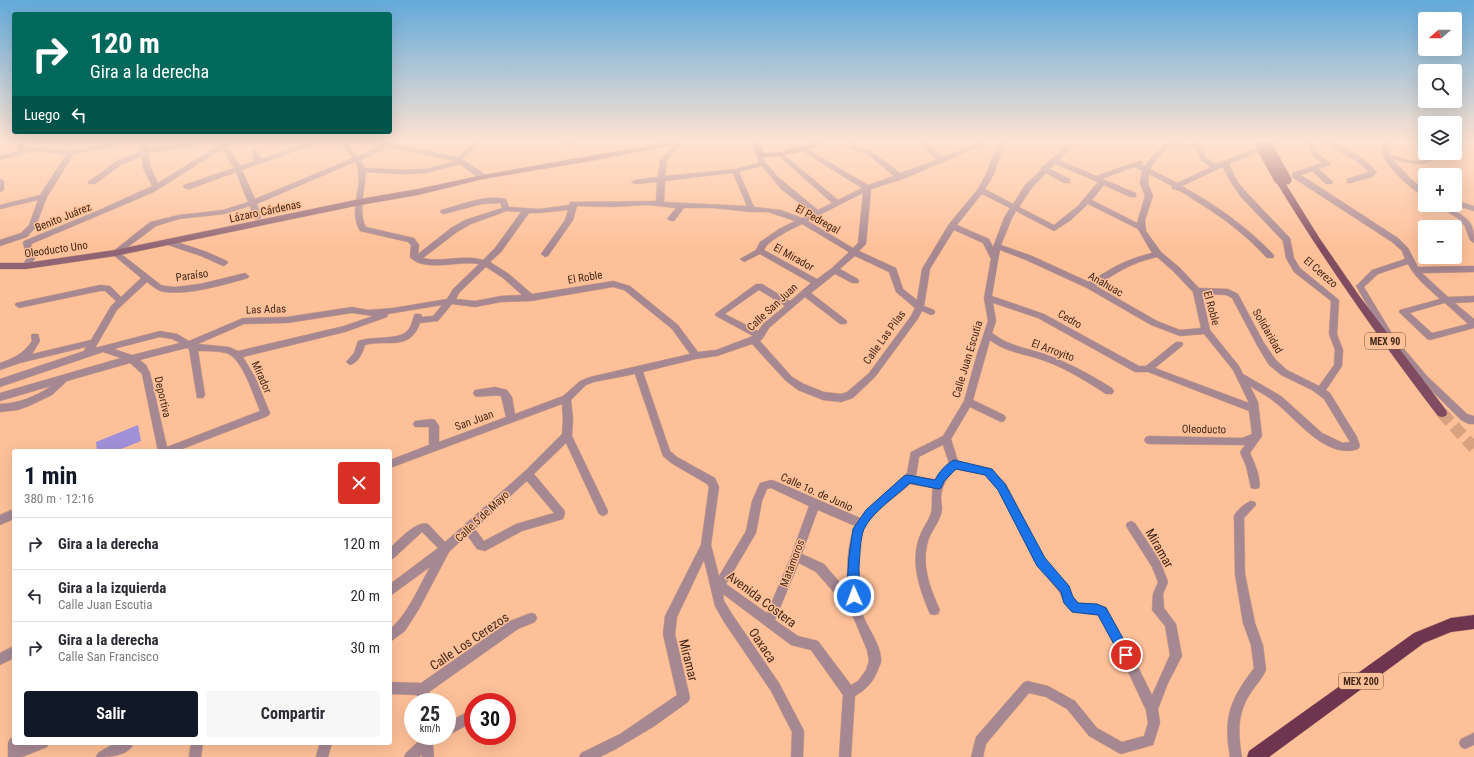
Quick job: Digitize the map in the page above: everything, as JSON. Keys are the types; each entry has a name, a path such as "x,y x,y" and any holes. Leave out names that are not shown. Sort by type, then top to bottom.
{"highway":[{"name":"MEX 200","path":"1255,757 1419,638 1450,624 1474,622"}],"main road":[{"name":"MEX 90","path":"1281,177 1305,224 1389,345 1442,413"}],"street":[{"path":"0,243 25,239 32,226 43,197 55,177"},
{"path":"92,182 99,177"},
{"path":"152,177 156,186"},
{"name":"Benito Juárez","path":"26,266 31,258 25,239 100,213 156,186 170,177"},
{"path":"187,187 214,177"},
{"path":"242,177 257,217"},
{"path":"115,253 153,224 167,219 224,212 253,204 315,177"},
{"path":"362,177 358,214 359,222 363,229 411,240 415,245 414,257 417,260"},
{"name":"Lázaro Cárdenas","path":"115,253 360,202 418,192 482,177"},
{"path":"660,204 662,177"},
{"path":"635,182 661,181 688,177"},
{"path":"738,177 752,210"},
{"path":"775,177 787,191 817,213"},
{"path":"807,177 837,203"},
{"path":"850,177 868,188"},
{"path":"744,259 760,251 763,244 803,220 868,188 899,177"},
{"name":"Calle Las Pilas","path":"757,338 789,379 801,387 823,396 841,398 850,395 872,375 914,318 920,307 926,269 952,226 981,190 988,177"},
{"name":"Calle Juan Escutia","path":"946,439 968,402 992,321 988,298 997,246 1008,218 1028,187 1037,177"},
{"path":"1060,177 1067,181"},
{"path":"1093,177 1133,195"},
{"path":"981,190 1054,228 1073,216 1088,201 1099,180 1105,177"},
{"path":"1142,228 1141,220 1149,196 1144,183 1145,177"},
{"path":"1159,177 1229,218 1252,237 1270,256"},
{"path":"1176,187 1195,177"},
{"name":"El Cerezo","path":"1232,177 1244,195 1287,240 1290,258 1297,270 1335,300 1333,334 1339,350 1338,366 1321,390"},
{"path":"1298,177 1395,240 1405,250 1415,270 1474,324"},
{"path":"1324,177 1329,182"},
{"path":"1350,181 1362,177"},
{"path":"1405,177 1418,190"},
{"path":"1414,187 1418,188"},
{"name":"Calle San Juan","path":"566,399 583,383 593,379 696,356 717,353 757,338 766,326 817,283 835,270 853,251 862,244 868,188"},
{"path":"0,207 43,197"},
{"path":"417,260 461,225 506,209 502,201 497,200 484,201 444,212"},
{"path":"1088,201 1142,228"},
{"name":"El Pedregal","path":"506,209 539,211 573,207 573,204 612,205 637,203 682,206 713,206 784,213 803,220 853,251 893,270 899,290 920,307 931,312"},
{"path":"1462,205 1474,209"},
{"path":"671,219 682,206"},
{"path":"545,254 569,220 573,207"},
{"path":"417,320 432,320 443,310 456,291 502,245 526,211"},
{"path":"1452,212 1466,221 1474,240"},
{"path":"1462,222 1466,221"},
{"path":"952,226 986,241 994,258"},
{"name":"El Roble","path":"1142,228 1151,246 1197,291 1206,331 1236,368 1253,402 1257,436"},
{"path":"168,242 204,254 224,263"},
{"name":"Anahuac","path":"997,246 1029,258 1090,286 1154,323 1180,333 1206,331"},
{"name":"El Mirador","path":"760,251 817,283"},
{"name":"Oleoducto Uno","path":"0,266 26,266 115,253"},
{"name":"Paraíso","path":"115,253 143,273 157,287 163,289 203,286 245,276"},
{"path":"1090,286 1116,269 1134,260 1158,254"},
{"path":"417,260 438,262 473,260 485,263 514,282 531,298"},
{"path":"1410,260 1375,272 1360,286 1391,339 1424,378 1464,417 1469,420 1474,420"},
{"path":"1415,270 1474,269"},
{"path":"835,270 855,281"},
{"path":"87,353 114,308 137,288 146,277"},
{"name":"El Roble","path":"450,301 475,304 501,299 531,298 613,284 627,288 675,327 696,356"},
{"path":"757,338 719,314 758,286 790,305"},
{"path":"19,305 100,288 107,288 121,302"},
{"name":"Solidaridad","path":"1197,291 1228,292 1235,296 1270,359 1278,369 1299,381 1321,390"},
{"path":"805,294 843,322"},
{"name":"Cedro","path":"988,298 1041,316 1138,370 1148,369"},
{"path":"1474,299 1447,300 1403,312 1430,336 1474,324"},
{"name":"Las Adas","path":"0,397 131,359 192,346 243,321 287,320 352,310 368,313 421,309 450,301"},
{"path":"350,362 358,354 362,343 366,341 403,338 412,332 421,309 443,310"},
{"path":"237,355 345,329 392,311"},
{"name":"Mirador","path":"1,383 87,353 160,334 174,336 192,346 229,350 237,355 251,377 264,413 169,449"},
{"name":"El Arroyito","path":"988,334 998,343 1044,357 1077,372 1109,391"},
{"path":"19,360 31,349 36,341 35,336"},
{"path":"0,367 19,360 94,342"},
{"path":"1179,344 1148,369 1254,410"},
{"path":"192,346 200,395"},
{"name":"Deportiva","path":"103,349 131,359 142,366 146,373 164,449"},
{"path":"114,365 121,355"},
{"path":"638,370 666,453 674,460 712,481 714,487 706,545"},
{"path":"1240,376 1278,398 1319,436 1342,447 1355,446 1354,440 1339,415 1327,396 1321,390"},
{"name":"Las Adas","path":"0,408 21,406 37,400 66,379"},
{"path":"478,393 495,391 504,393 507,397 512,419"},
{"path":"566,399 568,419 567,436 603,512"},
{"name":"San Juan","path":"392,463 566,399"},
{"path":"968,402 1001,418"},
{"path":"418,424 432,423 434,426 434,447"},
{"name":"Calle 5 de Mayo","path":"392,634 401,627 415,605 445,549 469,529 567,436"},
{"path":"1255,485 1251,466 1245,452 1257,436"},
{"name":"Oleoducto","path":"1149,440 1242,442 1257,436"},
{"path":"855,608 853,584 854,557 858,529 861,524 869,513 912,475 914,455 946,439 954,464"},
{"path":"934,610 925,592 921,571 921,545 936,514 938,485 940,478 954,464"},
{"path":"954,464 988,472 1002,487 1041,562 1065,590 1068,599 1076,608 1097,609 1102,611 1126,655 1152,709"},
{"path":"469,529 481,546 484,546 520,527 559,516 560,513 528,474"},
{"path":"908,479 938,485"},
{"name":"Calle 1o. de Junio","path":"717,583 751,533 757,501 764,486 771,484 861,524"},
{"name":"Matamoros","path":"769,621 796,556 815,504"},
{"path":"1236,757 1231,736 1236,706 1260,670 1257,645 1249,623 1240,574 1239,516 1251,505"},
{"path":"0,520 12,515"},
{"name":"Miramar","path":"977,757 980,741 1027,687 1048,692 1071,705 1093,732 1121,748 1148,741 1154,723 1152,709 1176,656 1170,624 1158,610 1158,594 1163,582 1156,564 1131,526"},
{"path":"392,553 420,528 424,527 445,549 392,589"},
{"name":"Oaxaca","path":"706,545 717,583 719,602 774,687 798,731 797,757"},
{"name":"Miramar","path":"584,757 620,740 652,721 684,698 669,634 671,616 706,545"},
{"path":"796,556 820,568 855,608 873,650 875,661 870,674 862,685 849,693 845,757"},
{"name":"Avenida Costera","path":"717,583 795,641 814,645 849,693"},
{"name":"Calle Los Cerezos","path":"423,689 514,625 531,618"},
{"path":"0,659 12,653"},
{"path":"392,688 423,689 423,693"},
{"path":"14,751 36,745"},
{"path":"102,757 124,745"},
{"path":"195,757 197,745"},
{"path":"322,757 325,745"},
{"path":"410,757 423,745"},
{"path":"428,757 429,745"}],"shaded area":[{"path":"138,425 141,441 121,449 97,449 96,442"}],"tunnel":[{"path":"1442,413 1474,448"}],"route":[{"path":"854,596 854,557 858,529 869,513 895,492 908,479 938,485 940,478 954,464 988,472 1002,487 1041,562 1065,590 1068,599 1076,608 1097,609 1102,611 1102,615 1126,655"}]}
